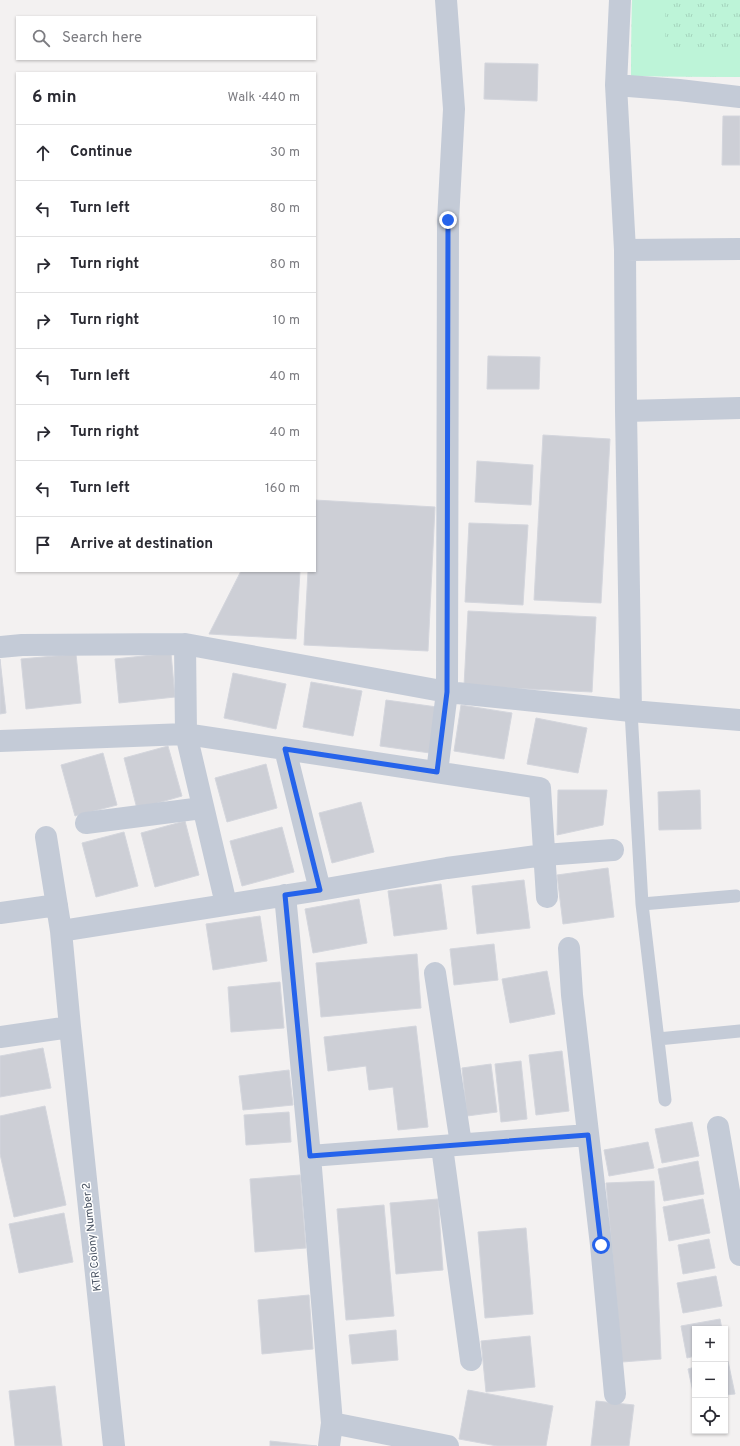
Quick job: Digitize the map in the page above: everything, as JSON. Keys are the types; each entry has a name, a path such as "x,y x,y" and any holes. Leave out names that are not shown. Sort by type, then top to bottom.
{"street":[{"path":"437,772 447,692 448,220 454,109 446,0"},
{"path":"616,0 616,85 625,250 631,711"},
{"path":"616,85 740,96"},
{"path":"625,250 740,249"},
{"path":"626,410 740,408"},
{"path":"185,644 186,734 202,808 226,904"},
{"path":"0,647 22,645 185,644 447,692 631,711 740,720"},
{"path":"0,741 186,734 540,788 547,897"},
{"path":"285,749 320,890"},
{"path":"86,823 202,808"},
{"name":"KTR Colony Number 2","path":"46,837 61,931 114,1446"},
{"path":"61,931 320,890 447,868 544,855 613,850"},
{"path":"285,895 310,1156 332,1423 329,1446"},
{"path":"0,913 57,905"},
{"path":"569,948 572,995 616,1394"},
{"path":"435,973 471,1360"},
{"path":"0,1037 70,1027"},
{"path":"718,1127 740,1254"},
{"path":"310,1156 588,1135"},
{"path":"332,1423 448,1446"}],"lane":[{"path":"631,711 642,904 665,1100"},
{"path":"642,904 736,896"},
{"path":"658,1039 740,1031"}],"green space":[{"path":"632,0 740,0 740,77 631,76"},
{"path":"632,0 665,0 665,47 740,47 740,77 631,76"}],"building":[{"path":"485,63 538,64 537,101 484,99"},
{"path":"723,116 740,116 740,165 722,165"},
{"path":"488,356 540,357 539,389 487,389"},
{"path":"543,435 610,439 601,603 534,600"},
{"path":"477,461 533,465 531,505 475,502"},
{"path":"316,500 435,507 428,651 304,645 308,572 316,572"},
{"path":"469,523 528,525 523,605 465,602"},
{"path":"240,572 300,572 296,639 209,634"},
{"path":"468,611 596,617 592,692 464,686"},
{"path":"171,653 175,697 119,703 115,659"},
{"path":"76,654 81,703 26,709 21,659"},
{"path":"0,659 6,713 0,714"},
{"path":"233,673 286,684 276,729 224,718"},
{"path":"311,682 362,691 353,736 303,727"},
{"path":"386,700 437,707 430,753 380,746"},
{"path":"461,705 512,713 504,759 454,751"},
{"path":"536,718 587,728 578,773 527,764"},
{"path":"168,746 182,796 137,809 124,758"},
{"path":"103,753 117,805 75,816 61,765"},
{"path":"266,764 277,808 227,822 215,778"},
{"path":"558,790 607,790 603,825 557,835"},
{"path":"700,790 701,829 659,830 658,792"},
{"path":"361,802 374,852 332,863 319,813"},
{"path":"185,821 199,875 155,887 141,833"},
{"path":"282,827 294,872 242,886 230,841"},
{"path":"124,832 138,886 96,897 82,843"},
{"path":"608,868 614,917 563,924 557,875"},
{"path":"524,880 530,928 477,934 472,886"},
{"path":"441,884 447,929 394,936 388,891"},
{"path":"359,899 367,943 313,953 305,909"},
{"path":"260,916 267,961 213,970 206,924"},
{"path":"494,944 498,980 454,985 450,949"},
{"path":"417,954 421,1008 321,1017 316,963"},
{"path":"547,971 555,1014 510,1023 502,979"},
{"path":"280,982 284,1028 231,1032 228,987"},
{"path":"416,1026 428,1127 398,1130 393,1087 369,1090 366,1066 328,1071 324,1037"},
{"path":"43,1048 51,1088 0,1097 0,1056"},
{"path":"562,1051 569,1111 536,1115 529,1055"},
{"path":"521,1061 527,1119 501,1122 495,1064"},
{"path":"491,1064 497,1112 467,1116 462,1068"},
{"path":"289,1070 293,1105 243,1110 239,1076"},
{"path":"45,1106 66,1205 14,1217 0,1154 0,1116"},
{"path":"289,1112 291,1142 246,1145 244,1115"},
{"path":"692,1122 699,1156 662,1163 655,1129"},
{"path":"648,1142 654,1168 609,1176 604,1150"},
{"path":"698,1161 704,1194 664,1201 658,1169"},
{"path":"300,1175 306,1248 255,1252 250,1179"},
{"path":"654,1181 661,1359 622,1362 606,1183"},
{"path":"438,1199 443,1270 396,1274 390,1203"},
{"path":"703,1199 710,1233 669,1241 663,1207"},
{"path":"384,1205 394,1316 346,1320 337,1209"},
{"path":"64,1213 73,1262 19,1273 9,1224"},
{"path":"526,1228 533,1314 485,1318 478,1232"},
{"path":"709,1239 715,1268 683,1274 678,1245"},
{"path":"716,1276 722,1306 683,1313 677,1283"},
{"path":"309,1295 313,1349 262,1354 258,1300"},
{"path":"720,1319 721,1326 692,1326 692,1357 687,1358 681,1326"},
{"path":"396,1330 398,1360 352,1364 349,1335"},
{"path":"530,1336 535,1387 486,1392 481,1341"},
{"path":"728,1361 735,1394 728,1395"},
{"path":"692,1368 692,1387 688,1369"},
{"path":"55,1386 62,1446 15,1446 9,1391"},
{"path":"468,1390 553,1406 546,1446 497,1446 459,1439"},
{"path":"596,1401 634,1405 629,1446 591,1446"},
{"path":"270,1441 317,1446 270,1446"}],"route":[{"path":"448,220 447,692 437,772 285,749 320,890 285,895 310,1156 588,1135 601,1245"}]}
